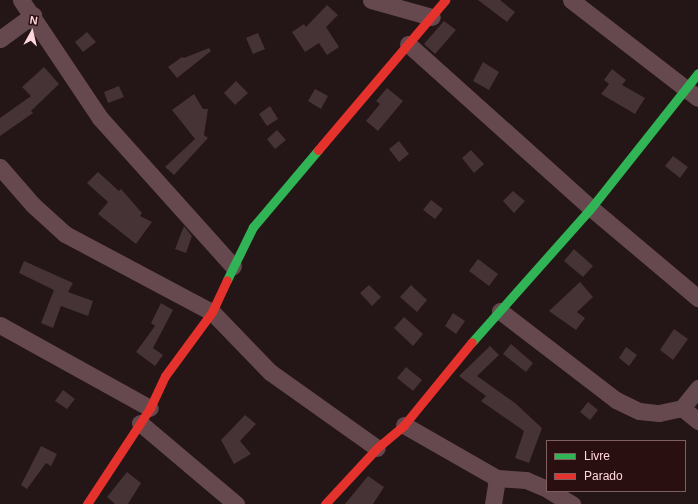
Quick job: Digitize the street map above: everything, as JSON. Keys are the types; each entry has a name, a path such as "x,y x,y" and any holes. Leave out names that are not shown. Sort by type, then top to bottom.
{"street":[{"path":"21,0 33,15 100,118 233,266"},
{"path":"371,0 432,17"},
{"path":"87,504 150,408 174,363 212,312 233,266 257,222 445,0"},
{"path":"571,0 692,93"},
{"path":"0,39 33,15"},
{"path":"408,44 592,208 698,298"},
{"path":"325,504 377,448 404,425 500,311 692,93 698,73"},
{"path":"0,167 33,205 65,234 212,312 270,372 377,448"},
{"path":"500,311 616,400 639,411 659,413 682,408 698,388"},
{"path":"0,325 150,408"},
{"path":"682,408 698,421"},
{"path":"140,423 236,504"},
{"path":"404,425 497,478 526,480 546,489"},
{"path":"492,504 497,478"},
{"path":"552,492 572,504"}],"building":[{"path":"478,0 500,0 515,12 507,22"},
{"path":"327,5 338,15 326,27 339,47 327,55 319,43 305,52 292,32 304,24 306,27"},
{"path":"444,21 456,30 435,54 424,44"},
{"path":"87,32 96,42 83,52 75,42"},
{"path":"258,33 265,49 253,54 246,38"},
{"path":"209,48 211,51 177,78 168,67 182,57 184,58"},
{"path":"483,62 499,72 489,90 473,81"},
{"path":"44,67 59,84 31,111 33,113 0,136 0,118 31,96 22,87"},
{"path":"612,69 626,80 622,85 645,98 635,114 601,94 609,84 604,80"},
{"path":"236,81 248,93 235,105 224,93"},
{"path":"119,86 124,97 108,103 104,92"},
{"path":"387,88 403,101 378,131 366,121 380,104 376,101"},
{"path":"315,89 328,96 321,109 308,101"},
{"path":"194,94 203,109 208,109 204,135 208,138 174,175 165,167 195,139 172,110"},
{"path":"270,106 278,119 267,126 259,114"},
{"path":"277,130 286,140 275,149 267,139"},
{"path":"399,141 409,154 399,162 389,149"},
{"path":"471,150 484,164 474,173 462,158"},
{"path":"673,156 688,167 680,178 665,166"},
{"path":"98,172 119,191 121,189 142,213 140,216 152,222 136,244 98,214 108,202 87,183"},
{"path":"513,191 525,201 514,213 503,201"},
{"path":"431,200 443,209 435,219 423,210"},
{"path":"184,226 192,236 186,253 175,249"},
{"path":"574,249 593,266 583,277 564,261"},
{"path":"478,259 498,274 489,286 469,271"},
{"path":"24,261 73,283 68,292 93,301 88,316 61,306 53,328 41,323 54,290 19,273"},
{"path":"580,282 593,297 577,312 585,318 576,330 549,311"},
{"path":"369,285 381,297 372,306 360,293"},
{"path":"411,285 427,300 417,312 400,297"},
{"path":"161,303 173,310 153,348 163,355 155,366 136,352 155,326 151,323"},
{"path":"453,313 465,321 456,334 445,326"},
{"path":"404,317 423,334 413,346 394,328"},
{"path":"674,329 688,339 673,360 660,350"},
{"path":"511,344 533,363 526,372 503,354"},
{"path":"490,346 499,355 477,376 515,403 542,428 529,463 515,458 524,431 481,401 486,396 459,376"},
{"path":"626,347 637,355 629,366 619,358"},
{"path":"406,367 422,380 413,391 397,378"},
{"path":"63,390 75,399 67,409 55,401"},
{"path":"588,402 598,410 590,420 580,412"},
{"path":"245,415 256,424 240,441 251,454 234,464 221,440"},
{"path":"41,446 57,454 51,466 46,463 27,489 21,485"},
{"path":"127,472 141,483 128,504 115,504 107,497"},
{"path":"368,476 384,487 373,504 345,504"}],"traffic: fast":[{"path":"472,342 591,208 698,73"},
{"path":"227,280 253,227 318,150"}],"traffic: jam":[{"path":"318,150 445,0"},
{"path":"87,504 150,408 165,376 212,312 227,280"},
{"path":"325,504 377,448 404,425 472,342"}]}
